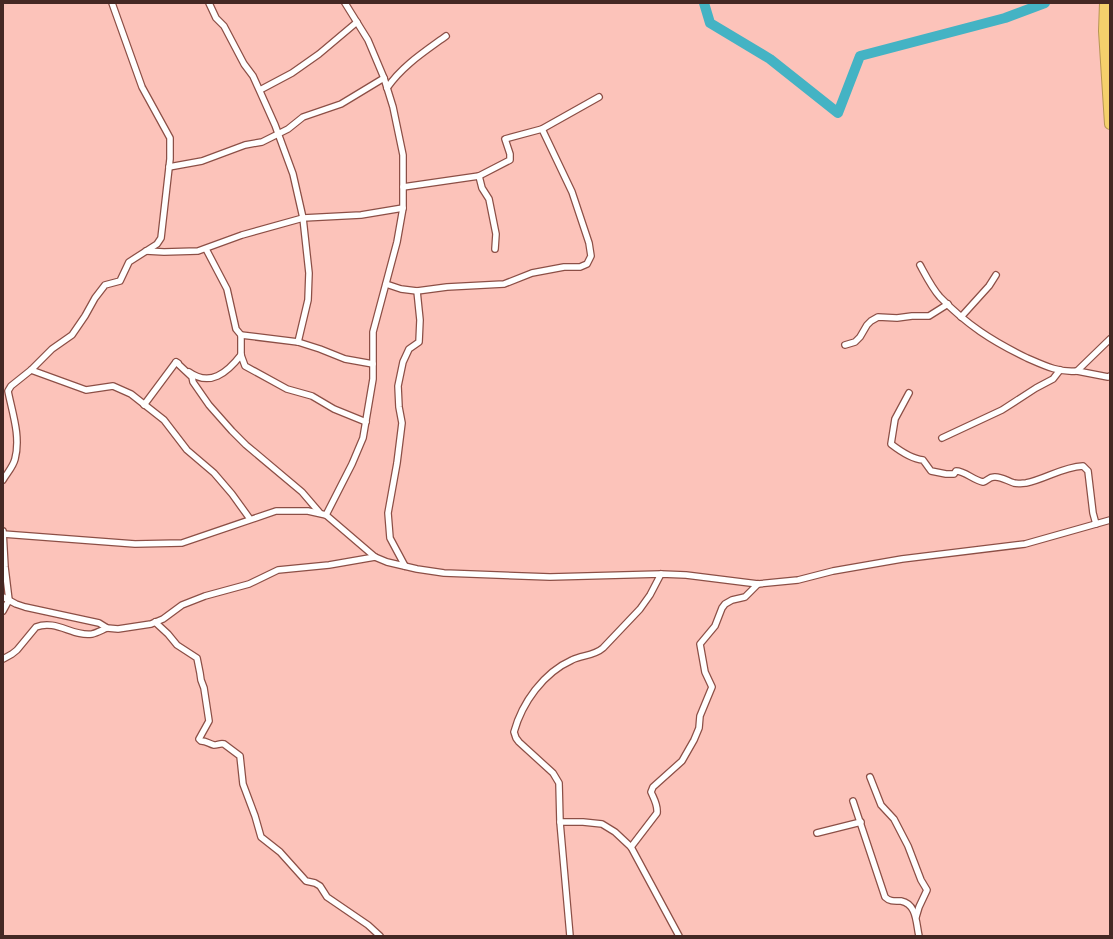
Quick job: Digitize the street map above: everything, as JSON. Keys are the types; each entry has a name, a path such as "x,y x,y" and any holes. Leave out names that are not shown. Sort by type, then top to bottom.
{"highway":[{"path":"1105,3 1104,31 1110,124"}],"street":[{"path":"3,480 13,466 17,444 15,425 5,391 31,370 52,349 72,334 86,316 95,298 105,285 120,281 129,262 157,244 161,238 171,149 170,138 142,87 112,3"},
{"path":"209,3 216,18 224,26 260,90 293,174 303,218 309,273 308,300 298,342"},
{"path":"326,515 352,464 362,438 373,379 373,332 398,236 403,208 403,155 397,121 384,78 368,40 345,3"},
{"path":"260,90 292,73 320,54 357,22"},
{"path":"387,88 407,64 446,36"},
{"path":"168,167 202,161 245,145 262,142 288,129 303,117 341,104 384,78"},
{"path":"403,187 479,176 510,160 510,154 505,139 542,128 599,97"},
{"path":"386,284 401,289 417,291 455,286 504,284 532,273 564,266 580,267 587,264 590,256 589,243 572,192 542,128"},
{"path":"479,176 482,188 489,199 496,234 495,249"},
{"path":"146,251 198,251 242,235 303,218 361,215 403,208"},
{"path":"206,248 227,289 236,329 241,335 241,355 245,366 292,391 312,396 334,409 366,422"},
{"path":"920,265 936,292 961,317 985,336 1048,368 1070,372 1077,371 1108,377 1110,376"},
{"path":"961,317 996,275"},
{"path":"405,566 390,538 388,513 397,463 402,422 399,407 398,386 402,362 410,349 419,342 420,320 417,291"},
{"path":"845,345 855,342 860,338 867,325 878,317 898,318 929,316 948,304"},
{"path":"241,335 298,342 345,359 374,364"},
{"path":"1077,371 1110,339"},
{"path":"176,362 197,377 207,379 224,373 241,355"},
{"path":"144,405 176,362"},
{"path":"176,362 192,377 193,382 205,399 232,431 246,445 302,492 320,513"},
{"path":"31,370 86,390 113,386 131,394 164,420 187,450 214,473 232,494 250,519"},
{"path":"942,438 1002,410 1052,379 1060,370"},
{"path":"909,393 896,419 891,444 917,459 923,460 930,472 954,474 956,471 960,471 971,478 983,482 994,476 1016,484 1042,478 1056,471 1072,466 1083,466 1088,471 1093,513 1096,524"},
{"path":"3,611 9,600 3,533 135,544 182,543 250,519 284,510 308,511 326,515 375,557 387,562 444,573 550,577 661,574 686,575 758,584 798,580 840,570 902,559 1024,544 1110,520"},
{"path":"3,596 25,607 99,623 107,628 130,628 163,619 182,605 205,596 249,584 278,570 329,565 375,557"},
{"path":"570,936 558,783 555,775 516,738 514,732 515,727 528,700 539,683 572,660 597,653 603,648 640,609 650,595 661,574"},
{"path":"631,847 657,813 658,808 651,792 653,787 682,761 698,732 700,716 712,687 705,672 700,644 715,626 722,608 732,600 744,597 758,584"},
{"path":"155,622 177,645 197,658 204,688 209,721 208,726 202,732 199,739 214,745 222,743 239,754 243,784 261,837 280,852 306,881 320,886 327,897 368,925 380,936"},
{"path":"3,659 12,654 36,627 41,625 61,626 74,633 85,634 94,634 107,628"},
{"path":"870,777 881,805 894,820 908,846 921,880 927,890 919,907 916,918"},
{"path":"853,801 885,897 890,900 903,902 910,905 914,911 919,936"},
{"path":"560,822 602,824 615,832 631,847 678,936"},
{"path":"817,834 861,822"}],"waterway":[{"path":"704,3 710,23 770,59 838,113 860,56 1005,18 1045,3"}]}
